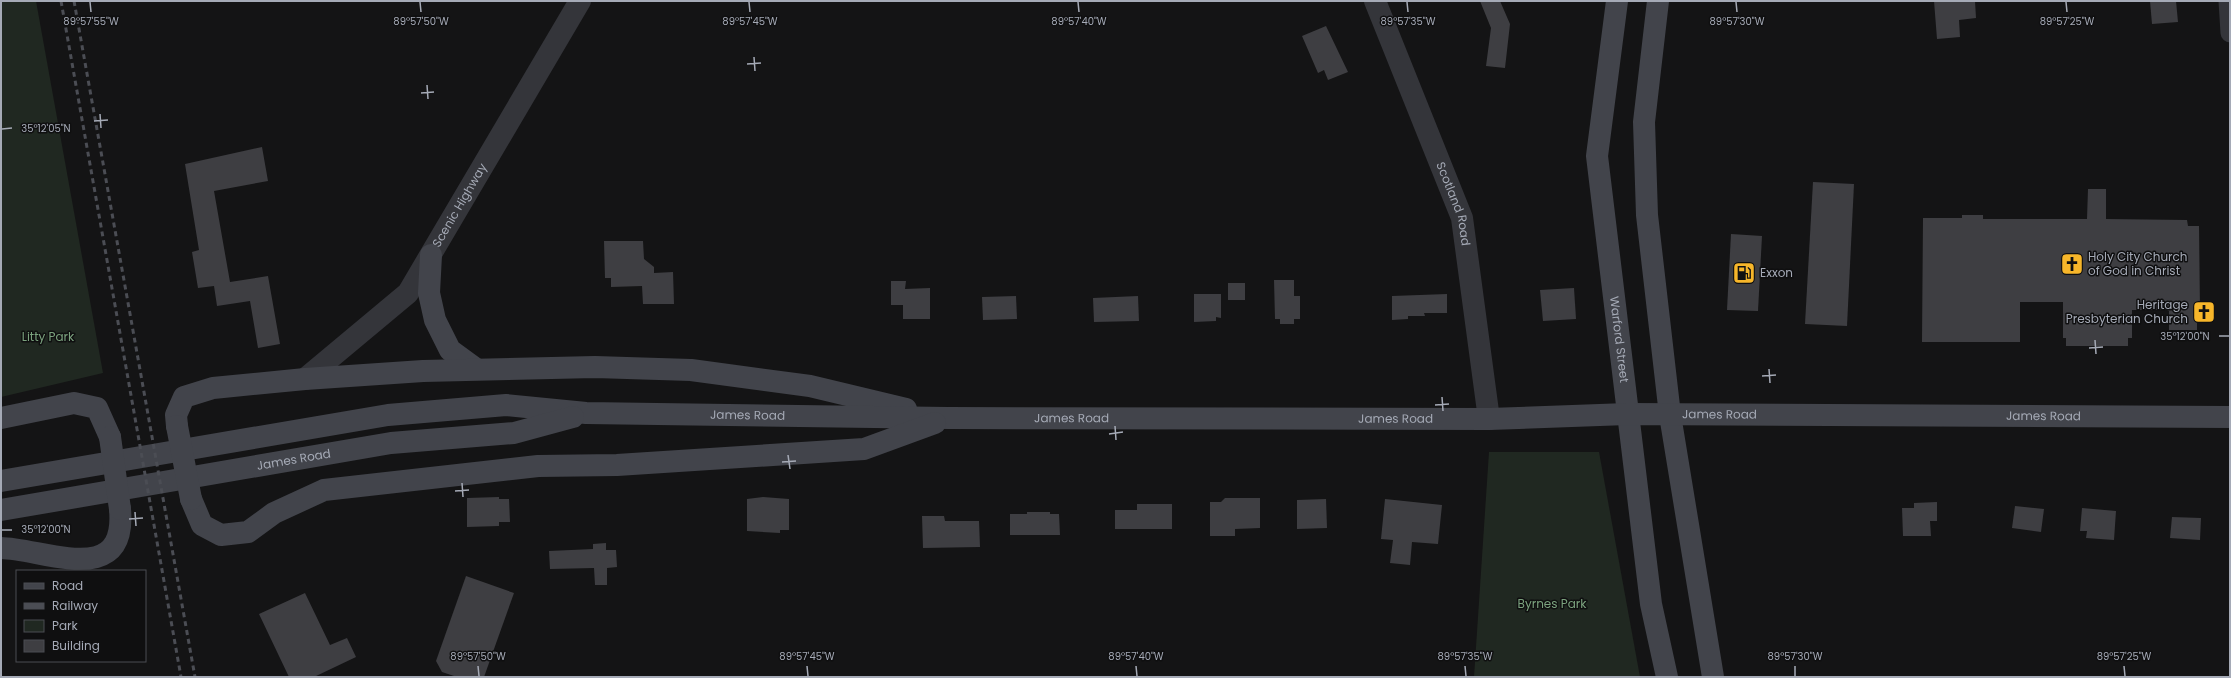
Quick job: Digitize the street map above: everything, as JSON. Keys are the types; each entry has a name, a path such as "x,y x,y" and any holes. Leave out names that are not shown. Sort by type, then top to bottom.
{"main road":[{"name":"Warford Street","path":"1617,1 1597,156 1627,414 1652,604 1668,677"},
{"path":"1658,1 1644,122 1647,215 1670,415 1713,677"},
{"path":"431,255 429,293 435,320 450,350 476,369"},
{"path":"595,367 691,370 810,386 948,418 864,449 617,465 538,466 324,490 274,513 248,532 221,535 202,525 192,499 176,415 184,397 213,388 305,379 423,371 595,367"},
{"path":"1,418 74,403 97,408 110,437 120,509 120,532 109,549 97,558 77,560 30,550 1,548"},
{"name":"James Road","path":"1,481 388,415 506,406 586,414 948,418 1489,419 1627,414 2230,417"},
{"name":"James Road","path":"1,510 391,443 514,433 586,414"}],"street":[{"name":"Scenic Highway","path":"305,379 408,293 580,1"},
{"name":"Scotland Road","path":"1375,1 1462,218 1489,419"},
{"path":"2228,1 2230,33"}],"green space":[{"name":"Litty Park","path":"1,1 36,1 103,373 1,397"},
{"name":"Byrnes Park","path":"1489,452 1599,452 1640,677 1474,677"}],"building":[{"path":"1480,1 1500,1 1510,24 1505,68 1486,66 1491,28"},
{"path":"1934,1 1975,1 1976,18 1959,20 1960,37 1937,39"},
{"path":"2150,1 2176,1 2178,22 2152,24"},
{"path":"1326,26 1348,72 1328,80 1324,70 1318,73 1302,36"},
{"path":"262,147 268,181 214,191 230,282 268,276 280,344 258,348 250,301 217,306 214,286 198,288 192,252 199,250 185,164"},
{"path":"1813,182 1854,184 1847,326 1805,324"},
{"path":"2088,189 2106,189 2106,219 2187,220 2188,226 2199,226 2200,311 2197,311 2197,330 2169,330 2169,311 2167,310 2132,310 2132,338 2128,338 2128,346 2066,346 2066,338 2063,338 2063,302 2020,302 2020,342 1922,342 1923,218 1962,218 1962,215 1983,215 1983,219 2087,219"},
{"name":"Exxon","path":"1731,234 1762,236 1758,311 1727,310"},
{"path":"604,241 643,241 644,259 654,267 654,273 673,272 674,304 643,304 642,286 611,287 611,278 605,278"},
{"path":"1274,280 1294,280 1294,296 1300,296 1300,319 1294,319 1294,324 1280,324 1280,319 1275,319"},
{"path":"891,281 906,281 905,289 930,288 930,319 903,319 903,305 891,305"},
{"path":"1228,283 1245,283 1245,300 1228,300"},
{"path":"1574,288 1576,319 1543,321 1540,290"},
{"path":"1194,294 1221,294 1221,318 1216,317 1216,321 1194,322"},
{"path":"1447,294 1447,313 1424,313 1425,316 1408,316 1408,319 1392,320 1392,296"},
{"path":"1016,296 1017,319 983,320 982,297"},
{"path":"1138,296 1139,321 1094,322 1093,298"},
{"path":"499,497 499,499 509,499 510,522 499,522 499,526 467,527 467,498"},
{"path":"763,497 789,499 789,530 780,530 780,533 747,531 747,499"},
{"path":"1225,498 1260,498 1260,528 1235,529 1235,536 1210,536 1210,502 1221,502"},
{"path":"1326,499 1327,528 1297,529 1297,500"},
{"path":"1385,499 1442,505 1438,544 1412,542 1410,565 1390,563 1393,540 1381,539"},
{"path":"1937,502 1937,521 1930,521 1931,536 1903,536 1902,508 1914,508 1914,503"},
{"path":"1137,504 1172,504 1172,529 1115,529 1115,510 1137,510"},
{"path":"2015,506 2044,509 2041,532 2012,528"},
{"path":"2082,508 2116,511 2114,540 2086,538 2087,531 2080,531"},
{"path":"1027,512 1050,512 1050,514 1059,514 1060,535 1010,535 1010,514 1027,514"},
{"path":"922,516 944,516 945,521 979,521 980,547 923,548"},
{"path":"2172,517 2201,518 2200,540 2170,538"},
{"path":"606,543 606,550 616,550 617,567 607,568 607,585 595,585 594,568 550,569 549,551 593,549 593,544"},
{"path":"466,576 514,593 484,677 457,677 442,672 436,661"},
{"path":"305,593 330,645 347,638 356,657 314,677 289,677 259,614"}],"railway":[{"path":"61,1 181,677"},
{"path":"74,1 195,677"}],"place":[{"name":"Holy City Church of God in Christ","path":"2072,264"},
{"name":"Exxon","path":"1744,273"},
{"name":"Heritage Presbyterian Church","path":"2204,312"}]}
